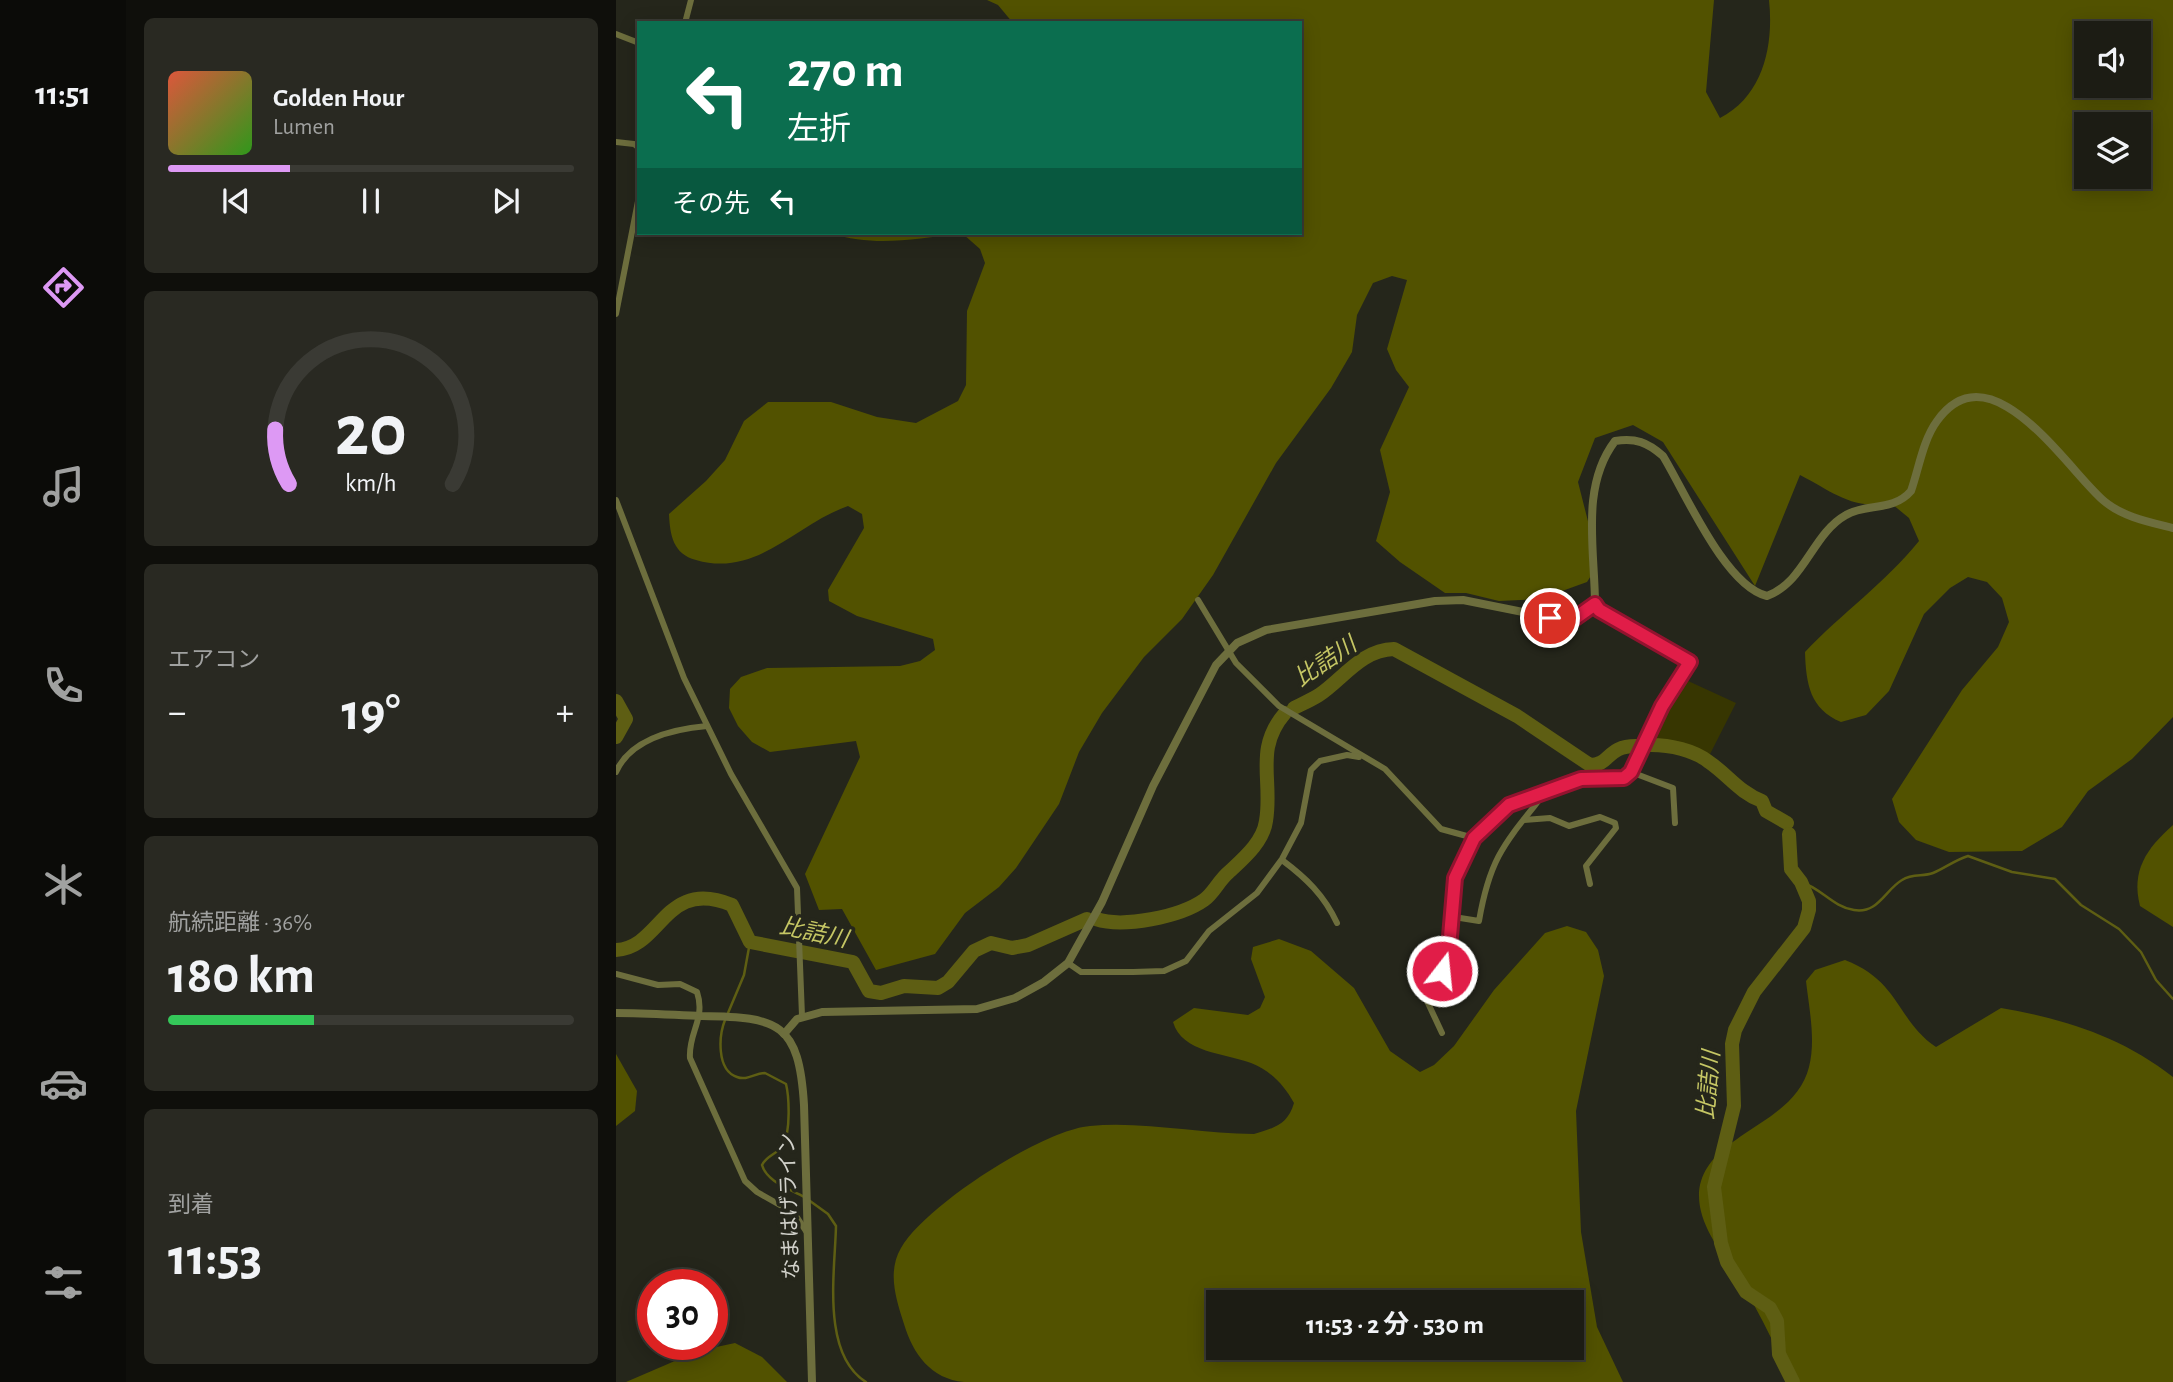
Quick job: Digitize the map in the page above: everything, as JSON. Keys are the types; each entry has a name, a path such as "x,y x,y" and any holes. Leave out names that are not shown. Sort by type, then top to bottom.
{"street":[{"path":"686,21 691,0"},
{"path":"616,34 637,42"},
{"path":"616,142 637,146"},
{"path":"616,314 637,206"},
{"path":"1441,1033 1420,986 1442,971 1448,960 1454,917 1455,878 1474,838 1509,805 1581,779 1624,778 1631,772 1662,706 1690,662 1599,610 1595,604 1592,529 1598,467 1615,441 1634,438 1650,445 1663,456 1738,579 1758,594 1767,596 1801,570 1826,530 1848,513 1892,504 1905,498 1911,491 1937,421 1948,408 1964,401 1994,401 2011,408 2035,426 2104,501 2128,515 2173,528"},
{"path":"616,499 638,565 707,726 797,888 802,1016"},
{"path":"1198,600 1229,652 1253,683 1279,706 1385,769 1441,828 1474,838"},
{"path":"616,1013 752,1017 783,1034 802,1016 822,1012 976,1009 1015,998 1044,982 1068,963 1102,902 1159,774 1216,665 1237,643 1266,630 1435,601 1463,600 1563,620 1574,619 1595,604"},
{"path":"616,772 627,756 662,734 707,726"},
{"path":"1068,963 1081,972 1164,971 1186,961 1209,931 1257,893 1282,860 1301,823 1311,769 1320,761 1348,755 1365,758"},
{"path":"1631,772 1673,788 1675,823"},
{"path":"1454,917 1479,921 1492,865 1546,793"},
{"path":"1524,820 1550,818 1569,826 1601,817 1615,823 1616,828 1596,849 1586,866 1590,884"},
{"path":"1282,860 1305,877 1326,900 1337,923"},
{"path":"616,974 642,982 693,988 699,1000 700,1016 691,1040 690,1058 745,1181 757,1192 794,1213 808,1234"},
{"name":"なまはげライン","path":"783,1034 795,1050 802,1078 812,1382"}],"shaded area":[{"path":"987,0 1714,0 1706,92 1720,118 1747,97 1756,83 1770,35 1769,0 2173,0 2173,717 2132,759 2088,791 2062,827 2022,851 1949,852 1916,840 1899,822 1892,799 1962,690 1998,647 2009,622 2002,598 1987,582 1968,577 1950,588 1924,614 1889,691 1866,715 1841,722 1816,703 1809,685 1805,652 1892,571 1919,541 1909,518 1892,504 1854,502 1800,475 1755,586 1663,442 1633,425 1595,438 1578,482 1593,541 1594,571 1587,582 1540,599 1499,601 1466,593 1445,593 1400,562 1376,541 1390,492 1380,450 1409,387 1396,370 1387,349 1407,280 1392,276 1373,283 1357,315 1352,352 1331,388 1276,463 1213,575 1182,619 1144,657 1102,713 1079,752 1059,804 1016,868 999,887 965,913 935,954 876,970 842,909 819,910 805,874 860,757 856,741 770,752 752,742 738,726 729,708 730,689 741,677 767,668 900,666 920,661 935,650 933,639 857,616 829,601 828,590 864,528 862,514 848,506 829,514 757,556 718,564 696,560 682,553 674,543 669,514 725,460 744,421 768,402 831,402 877,417 916,423 958,401 966,385 967,311 985,263 980,249 964,235 1302,235 1302,21 1011,21 998,5"},
{"path":"836,235 953,235 880,241"},
{"path":"1686,680 1736,703 1708,758 1669,743 1650,741"},
{"path":"2173,825 2173,927 2140,906 2138,882 2139,871 2148,852"},
{"path":"1567,926 1586,932 1598,950 1604,976 1576,1111 1581,1232 1597,1327 1623,1382 964,1382 942,1376 918,1355 908,1335 896,1295 894,1266 897,1257 914,1231 934,1212 986,1173 1044,1141 1090,1126 1130,1125 1254,1134 1274,1127 1288,1116 1294,1103 1271,1074 1251,1063 1195,1046 1185,1040 1173,1022 1194,1008 1248,1015 1260,1008 1265,997 1251,959 1253,947 1279,939 1311,951 1354,988 1390,1051 1420,1072 1434,1065 1454,1046 1494,990 1545,933"},
{"path":"1845,960 1877,979 1923,1037 1936,1047 2001,1008 2070,1024 2113,1040 2173,1077 2173,1382 1793,1382 1751,1299 1709,1232 1700,1208 1699,1196 1703,1175 1714,1158 1786,1104 1800,1088 1809,1067 1812,1046 1806,981 1815,970"},
{"path":"616,1054 637,1091 635,1111 616,1126"},
{"path":"735,1343 762,1357 787,1382 626,1382 677,1360 728,1360 728,1345"}],"waterway":[{"name":"比詰川","path":"1294,708 1319,695 1372,654 1394,649 1517,716 1590,765 1602,762 1619,749 1636,746"},
{"name":"比詰川","path":"616,701 626,719 616,737"},
{"name":"比詰川","path":"1096,919 1136,921 1166,916 1194,906 1208,897 1225,875 1247,855 1264,829 1268,806 1267,752 1270,739 1285,713"},
{"name":"比詰川","path":"1651,745 1682,749 1703,758 1747,793 1762,801 1766,811 1787,823"},
{"name":"比詰川","path":"1789,834 1791,869 1801,882 1809,901 1809,910 1804,928 1754,992 1735,1030 1732,1044 1734,1106 1714,1187 1721,1243 1727,1262 1746,1292 1770,1308 1777,1321 1779,1354 1793,1382"},
{"path":"1801,882 1840,905 1862,910 1875,905 1906,878 1933,873 1968,856 2012,872 2055,879 2081,905 2119,929 2141,952 2156,980 2173,999"},
{"name":"比詰川","path":"616,950 631,946 644,938 678,906 692,900 709,899 732,905 750,942 853,962 869,991 881,993 904,986 938,988 948,982 974,951 991,943 1012,948 1028,945 1087,919"},
{"path":"728,1013 744,975 750,942"},
{"path":"725,1020 721,1034 721,1051 722,1060 730,1073 744,1078 765,1073 786,1084 789,1114 786,1139 781,1148 762,1165 774,1180 804,1197"},
{"path":"810,1201 828,1214 836,1226 833,1288 836,1332 842,1352 852,1369 866,1382"}],"route":[{"path":"1442,971 1448,960 1454,917 1455,878 1474,838 1509,805 1581,779 1624,778 1631,772 1662,706 1690,662 1599,610 1595,604 1574,619 1550,618"}]}
